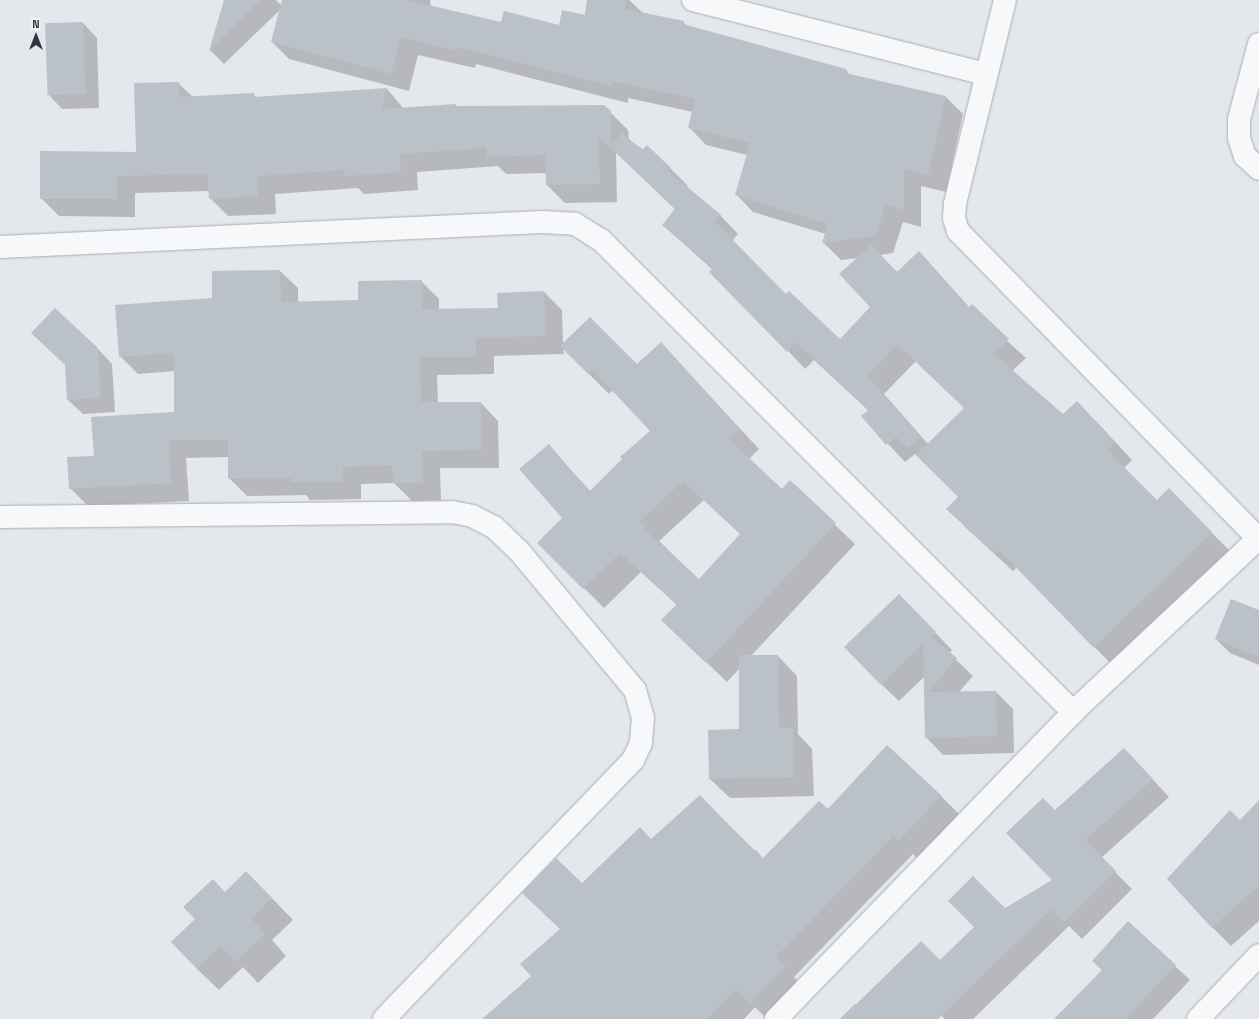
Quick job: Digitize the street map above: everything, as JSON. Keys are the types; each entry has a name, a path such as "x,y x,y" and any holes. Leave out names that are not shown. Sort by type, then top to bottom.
{"street":[{"path":"693,0 757,9 986,74"},
{"path":"776,1019 1073,712 1259,539 958,231 954,218 955,204 1005,0"},
{"path":"1259,44 1239,119 1239,138 1245,156 1259,169"},
{"path":"0,248 542,222 575,224 601,240 1073,712"},
{"path":"0,517 452,512 472,516 494,527 519,551 635,690 643,718 641,743 633,760 384,1019"},
{"path":"1198,1019 1259,955"}],"building":[{"path":"224,0 260,0 209,51"},
{"path":"282,0 407,0 501,22 504,11 559,25 562,10 585,15 587,0 627,0 625,9 684,21 683,24 846,69 845,73 946,96 928,175 904,169 904,210 885,205 876,236 822,243 828,224 735,195 750,143 688,128 695,99 611,81 611,86 458,47 457,51 401,37 391,74 271,42"},
{"path":"83,22 86,94 48,95 45,23"},
{"path":"179,82 179,97 254,93 254,97 387,88 382,109 456,104 456,106 604,105 611,111 611,145 622,133 642,150 647,145 671,168 668,171 721,215 715,222 786,294 789,291 840,339 870,307 839,274 871,245 897,272 919,251 969,307 972,304 1009,339 994,354 1063,414 1077,401 1115,442 1107,450 1157,500 1169,488 1212,532 1094,648 999,550 995,554 946,509 958,497 916,455 964,408 897,344 867,376 920,436 908,448 896,437 886,445 861,416 868,410 796,342 787,352 709,272 713,268 662,225 675,209 598,136 600,184 546,185 545,155 487,157 486,148 400,154 401,172 345,176 344,170 258,176 258,196 209,199 208,174 117,176 117,199 40,199 40,151 136,152 134,83"},
{"path":"280,270 281,302 358,300 358,281 422,280 422,309 498,308 497,293 544,291 546,336 476,338 476,357 420,357 421,402 481,402 481,450 422,451 423,483 393,483 392,465 343,467 343,482 291,482 291,478 228,479 228,440 169,440 171,483 69,489 67,457 94,456 91,417 174,412 174,353 119,357 115,305 212,298 212,271"},
{"path":"55,308 98,348 101,398 67,400 65,365 31,333"},
{"path":"590,317 637,364 661,342 740,429 729,439 782,489 790,480 836,523 706,663 661,620 677,604 620,553 583,589 537,543 562,518 519,469 549,444 589,492 622,459 620,457 650,431 593,370 588,374 560,346","holes":["683,481 740,534 699,579 644,529 646,527 640,521"]},
{"path":"899,594 936,632 931,637 957,658 928,692 996,691 997,736 925,738 923,644 881,685 844,647"},
{"path":"1231,599 1259,610 1259,657 1215,639"},
{"path":"739,655 778,655 779,728 793,728 794,777 709,779 708,730 739,729"},
{"path":"887,745 941,795 899,841 893,836 776,957 786,967 750,1003 736,989 707,1019 482,1019 531,976 520,964 560,929 522,893 556,858 582,883 640,827 651,839 700,795 754,852 756,850 763,858 819,801 828,809"},
{"path":"1124,748 1153,779 1085,840 1116,871 1064,922 1051,909 938,1019 841,1019 921,941 940,960 974,927 948,901 973,876 1005,908 1052,880 1006,833 1043,798 1055,810"},
{"path":"1259,800 1259,885 1212,928 1167,879 1230,810 1240,820"},
{"path":"246,871 272,898 251,918 265,934 236,962 221,946 197,969 171,942 195,919 183,907 213,879 225,892"},
{"path":"1128,921 1176,965 1125,1019 1054,1019 1102,970 1092,961"}]}
